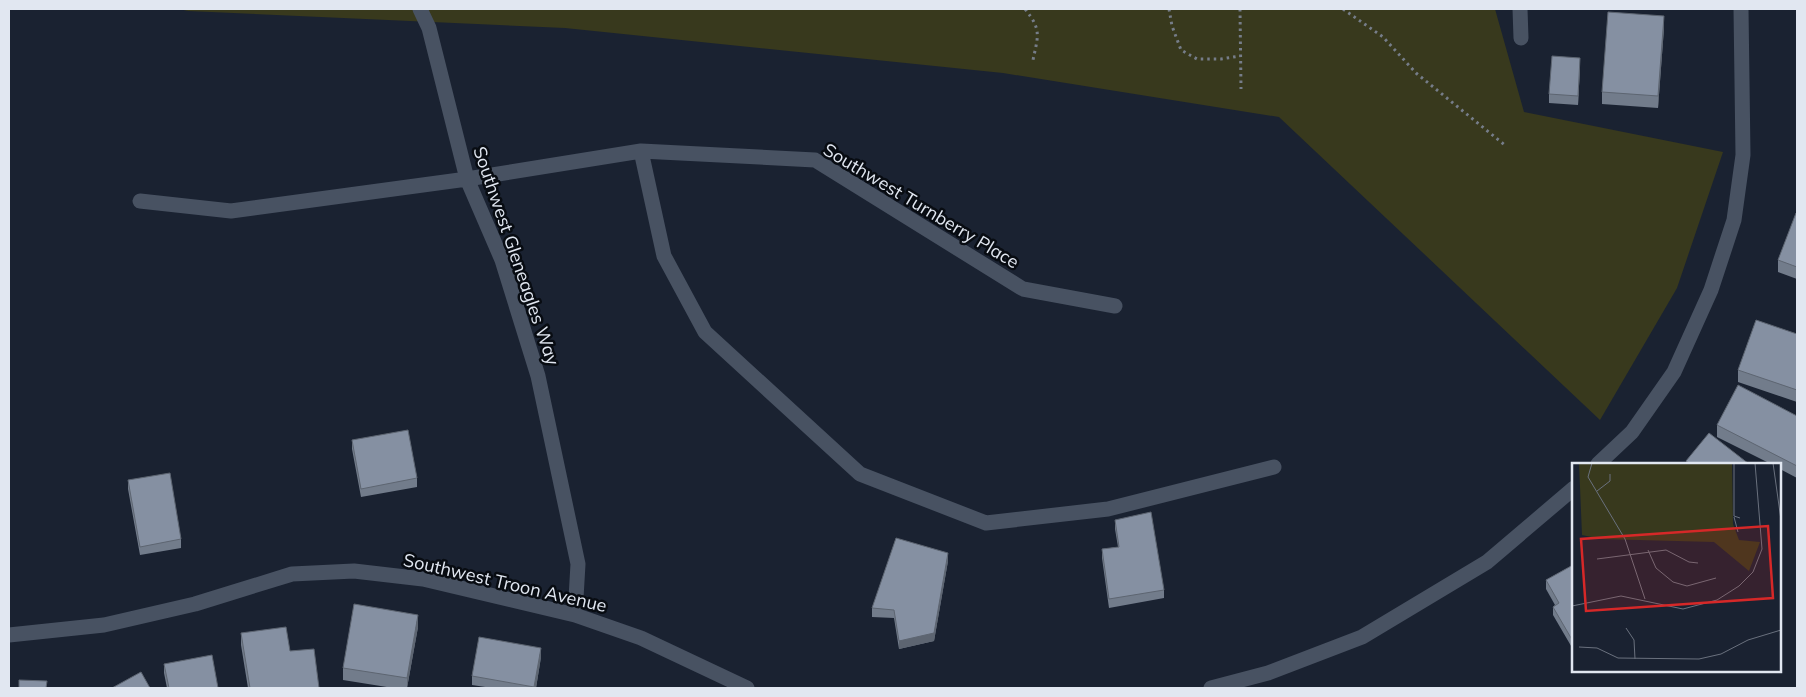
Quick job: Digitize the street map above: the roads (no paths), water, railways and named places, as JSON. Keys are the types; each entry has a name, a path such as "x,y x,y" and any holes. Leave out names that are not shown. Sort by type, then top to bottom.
{"street":[{"name":"Southwest Gleneagles Way","path":"420,9 429,28 467,178 502,260 538,376 578,564 575,615"},
{"path":"1520,9 1521,38"},
{"path":"1599,463 1632,432 1674,372 1711,290 1734,220 1743,155 1741,9"},
{"path":"641,151 664,256 704,332 860,474 986,524 1108,509 1274,467"},
{"name":"Southwest Turnberry Place","path":"140,201 231,211 467,178 641,151 815,160 1023,289 1115,306"},
{"path":"1211,688 1268,673 1362,637 1487,562 1572,490"},
{"name":"Southwest Troon Avenue","path":"9,635 104,625 195,604 292,574 354,571 423,579 575,615 641,638 747,688"}]}
